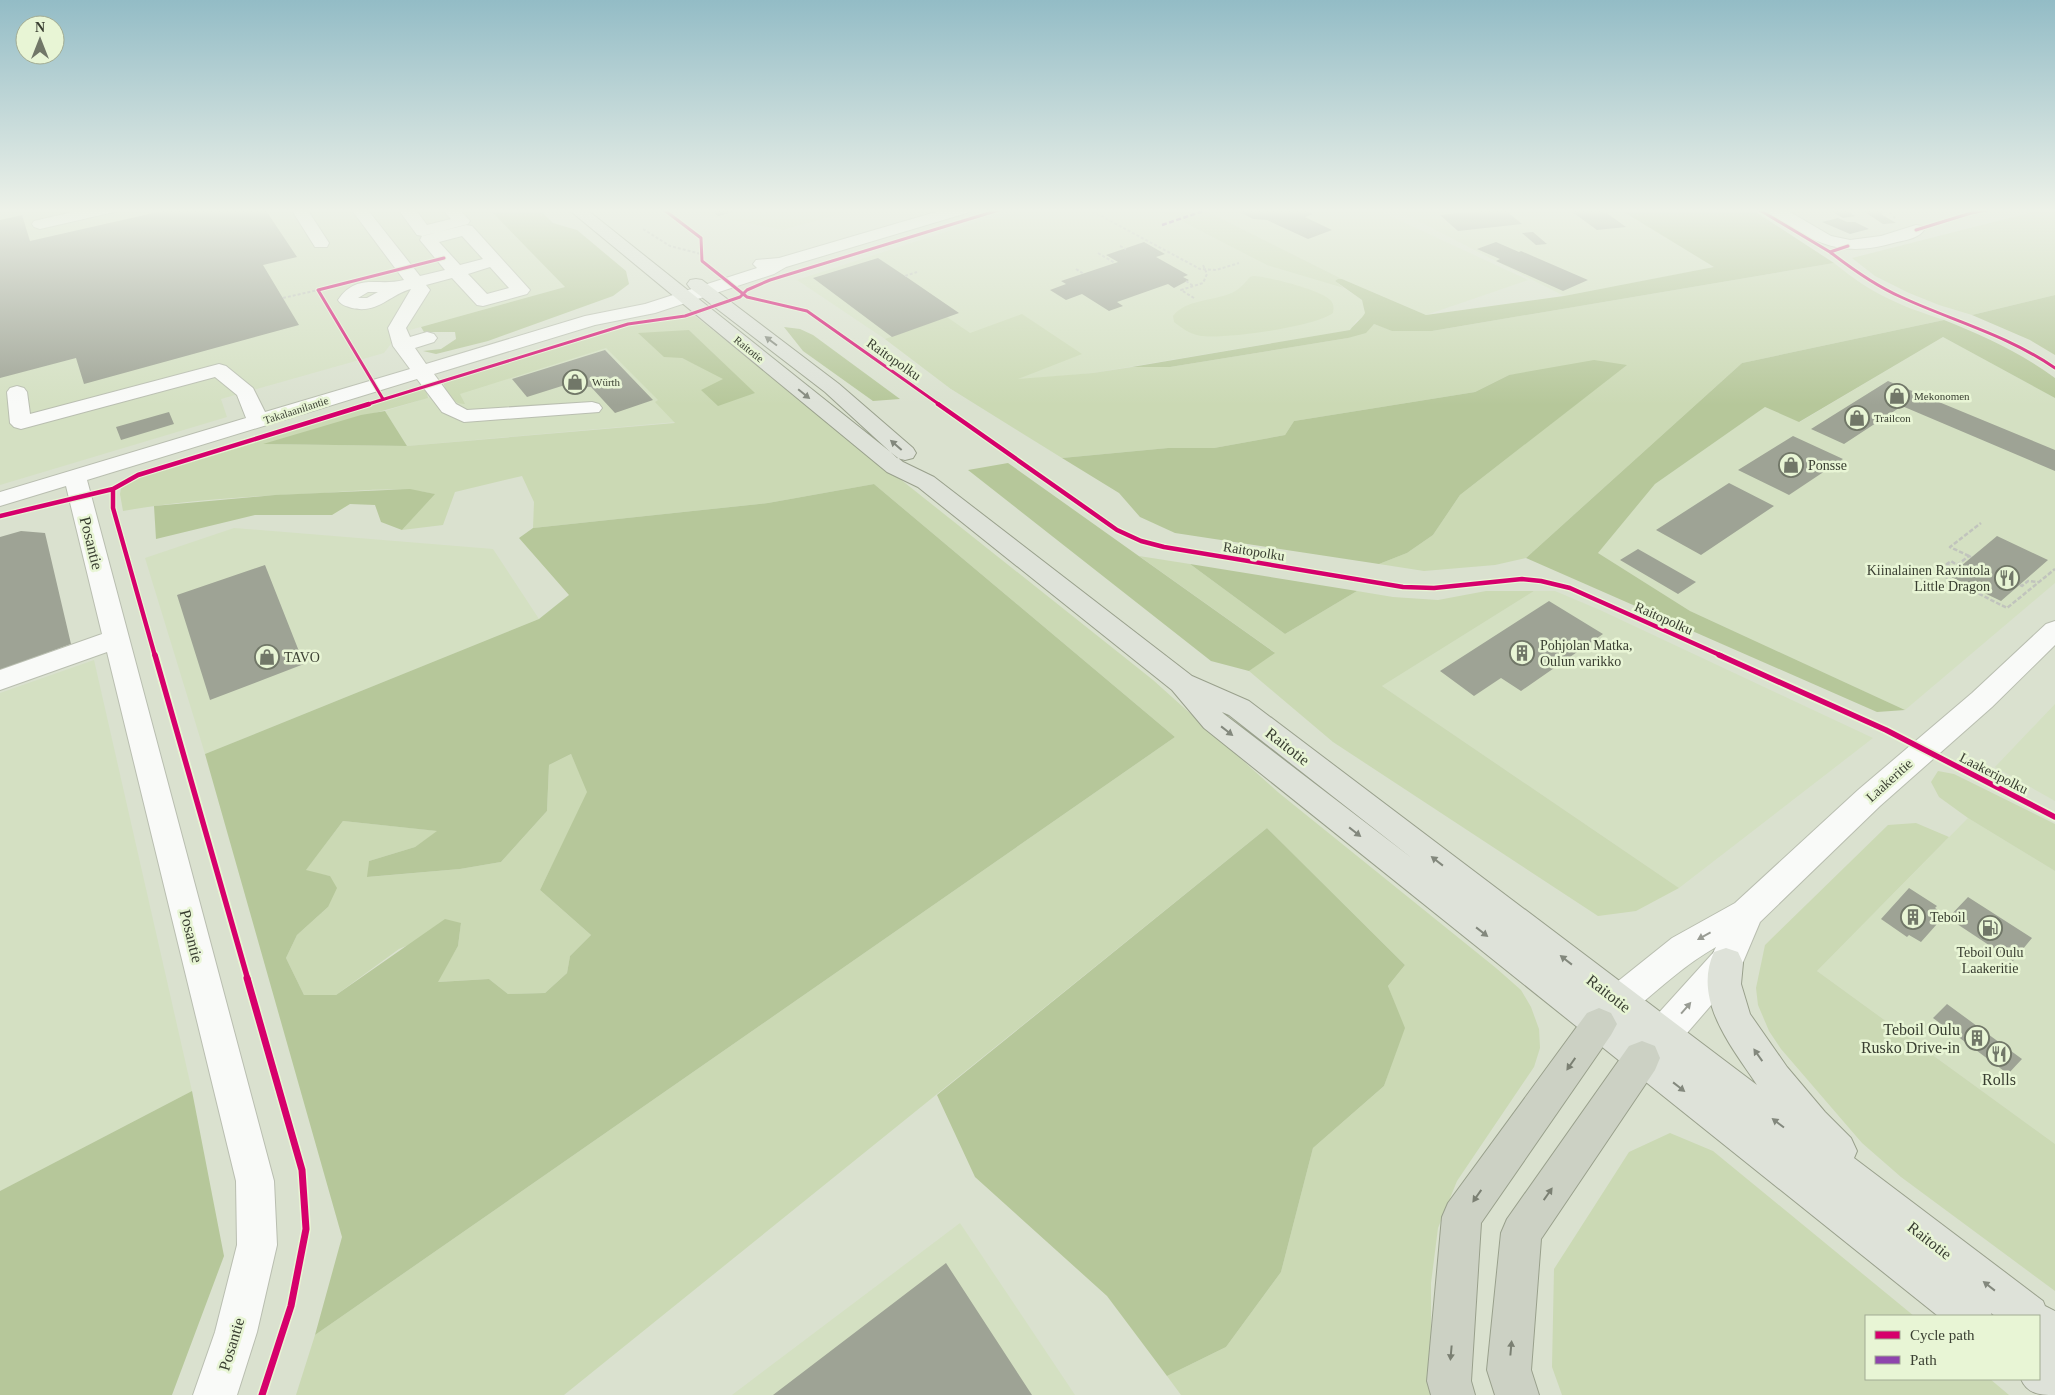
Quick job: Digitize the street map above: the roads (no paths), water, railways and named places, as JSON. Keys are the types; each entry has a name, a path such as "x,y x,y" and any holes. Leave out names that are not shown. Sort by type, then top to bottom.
{"highway":[{"path":"1453,1395 1449,1381 1462,1217 1609,1012"},
{"path":"1517,1395 1509,1370 1521,1233 1652,1046"}],"main road":[{"name":"Raitotie","path":"671,274 687,285"},
{"name":"Raitotie","path":"674,274 895,467 926,482 1182,683 1214,721 1609,1012 1652,1046 1970,1315"},
{"path":"1726,963 1724,984 1734,1021 1774,1079 1812,1125 1921,1232"},
{"name":"Raitotie","path":"1652,1046 1921,1232 2027,1315"},
{"path":"2040,1326 2055,1338"},
{"path":"2040,1371 2055,1382"}],"street":[{"path":"408,274 421,290 397,328 403,346 449,408 464,416 592,408"},
{"path":"391,290 448,274"},
{"path":"458,274 482,301 522,290 507,274"},
{"path":"687,285 725,274"},
{"path":"687,285 746,274"},
{"name":"Takalaanilantie","path":"0,499 592,320 649,308 687,285"},
{"path":"403,346 427,338"},
{"path":"16,392 21,423 219,370 246,392 258,422"},
{"name":"Posantie","path":"75,477 255,1181 257,1245 236,1332 215,1395"},
{"name":"Laakeritie","path":"1609,1012 1684,948 1747,913 1869,798 1982,700 2055,630"},
{"path":"0,680 116,639"},
{"name":"Laakeritie","path":"1652,1046 1726,963 1747,913"}],"place":[{"name":"Würth","path":"575,382"},
{"name":"Mekonomen","path":"1897,396"},
{"name":"Trailcon","path":"1857,418"},
{"name":"Ponsse","path":"1791,465"},
{"name":"Kiinalainen Ravintola Little Dragon","path":"2007,578"},
{"name":"Pohjolan Matka, Oulun varikko","path":"1522,653"},
{"name":"TAVO","path":"267,657"},
{"name":"Teboil","path":"1913,917"},
{"name":"Teboil Oulu Laakeritie","path":"1990,928"},
{"name":"Teboil Oulu Rusko Drive-in","path":"1977,1038"},
{"name":"Rolls","path":"1999,1054"}]}
